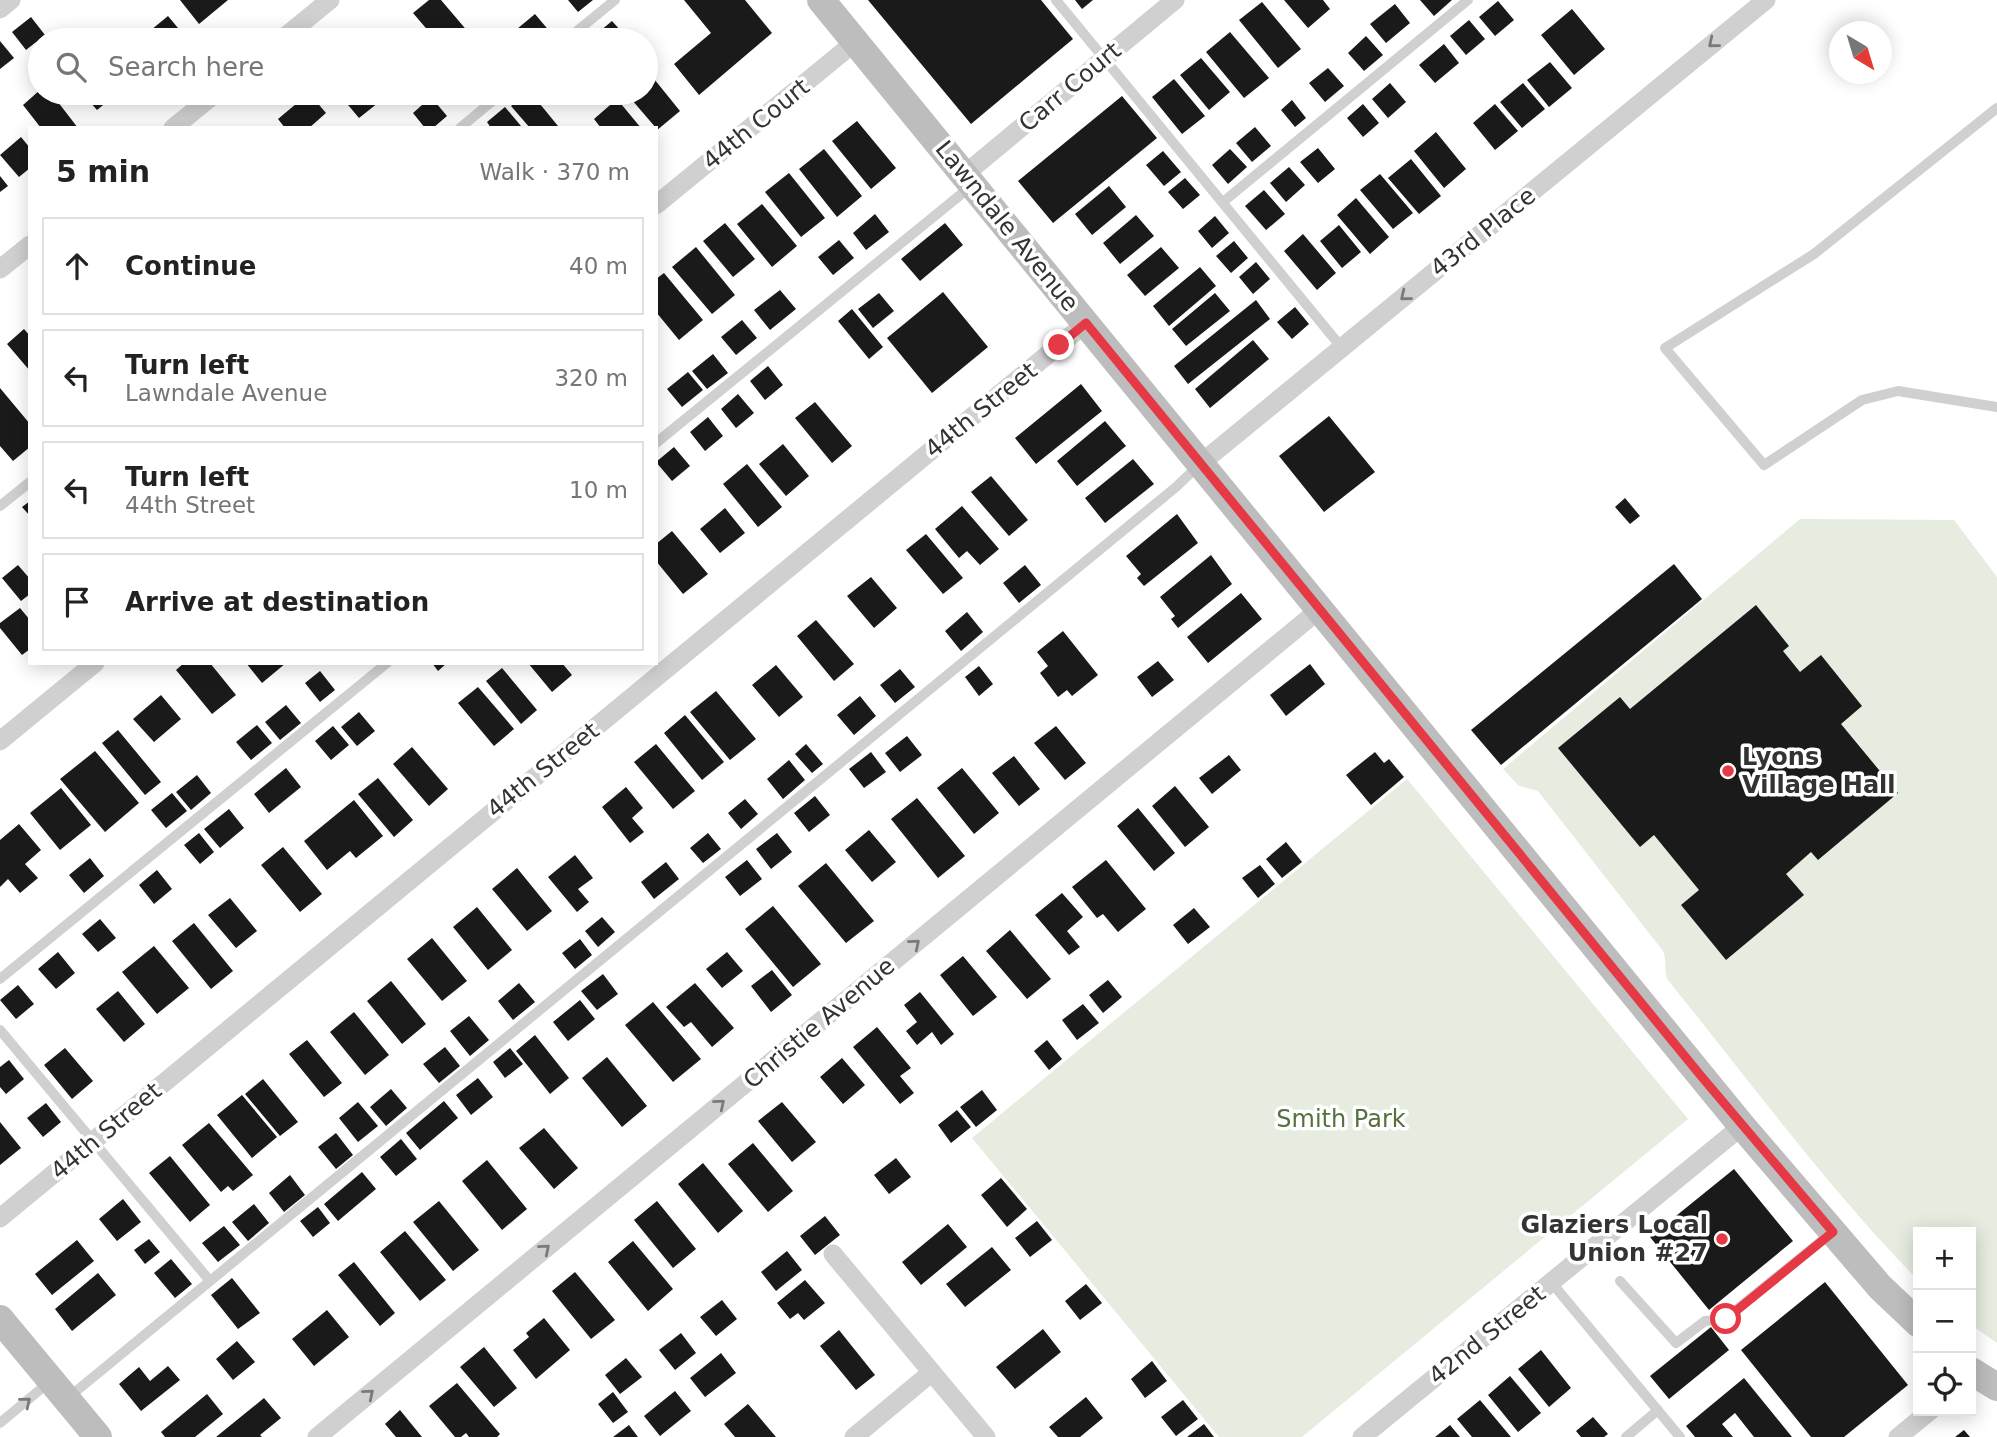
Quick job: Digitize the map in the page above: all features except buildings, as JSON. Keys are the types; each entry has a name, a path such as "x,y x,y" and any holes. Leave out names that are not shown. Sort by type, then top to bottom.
{"street":[{"path":"0,9 11,0"},
{"path":"296,28 330,0"},
{"name":"Lawndale Avenue","path":"821,0 1742,1126 1880,1287 1913,1317"},
{"name":"Carr Court","path":"969,179 1104,58 1175,0"},
{"name":"43rd Place","path":"1200,464 1766,0"},
{"name":"44th Court","path":"658,203 855,42"},
{"path":"175,126 201,105"},
{"path":"0,269 28,247"},
{"name":"44th Street","path":"0,1218 1086,323"},
{"name":"Christie Avenue","path":"317,1437 1320,609"},
{"path":"0,741 93,665"},
{"name":"42nd Street","path":"1362,1437 1742,1126"},
{"path":"834,1254 986,1437"},
{"path":"0,1319 91,1432"},
{"path":"854,1437 932,1372"},
{"path":"1978,1378 1997,1401"},
{"path":"1898,1437 1924,1416"}],"lane":[{"path":"581,28 615,0"},
{"path":"1056,0 1342,348"},
{"path":"1223,202 1468,0"},
{"path":"462,126 488,105"},
{"path":"1997,108 1814,254 1665,348 1764,465 1862,400 1898,391 1997,407"},
{"path":"658,441 969,179"},
{"path":"0,1423 59,1390 210,1281 1165,496 1200,464"},
{"path":"0,506 28,484"},
{"path":"0,979 385,665"},
{"path":"0,1030 210,1281"},
{"path":"1620,1281 1676,1343 1705,1321 1726,1319 1833,1232"},
{"path":"1551,1282 1680,1437"},
{"path":"1626,1437 1658,1410"}],"green space":[{"path":"1800,519 1954,520 1997,577 1997,1343 1976,1328 1976,1227 1913,1227 1913,1275 1820,1171 1667,979 1663,951 1538,791 1519,786 1503,769"},
{"name":"Smith Park","path":"1407,779 1688,1119 1302,1437 1219,1437 972,1138"}],"place":[{"name":"Lyons Village Hall","path":"1728,771"},
{"name":"Glaziers Local Union #27","path":"1722,1239"}],"route":[{"path":"1059,345 1086,323 1742,1126 1833,1232 1726,1319"}]}
